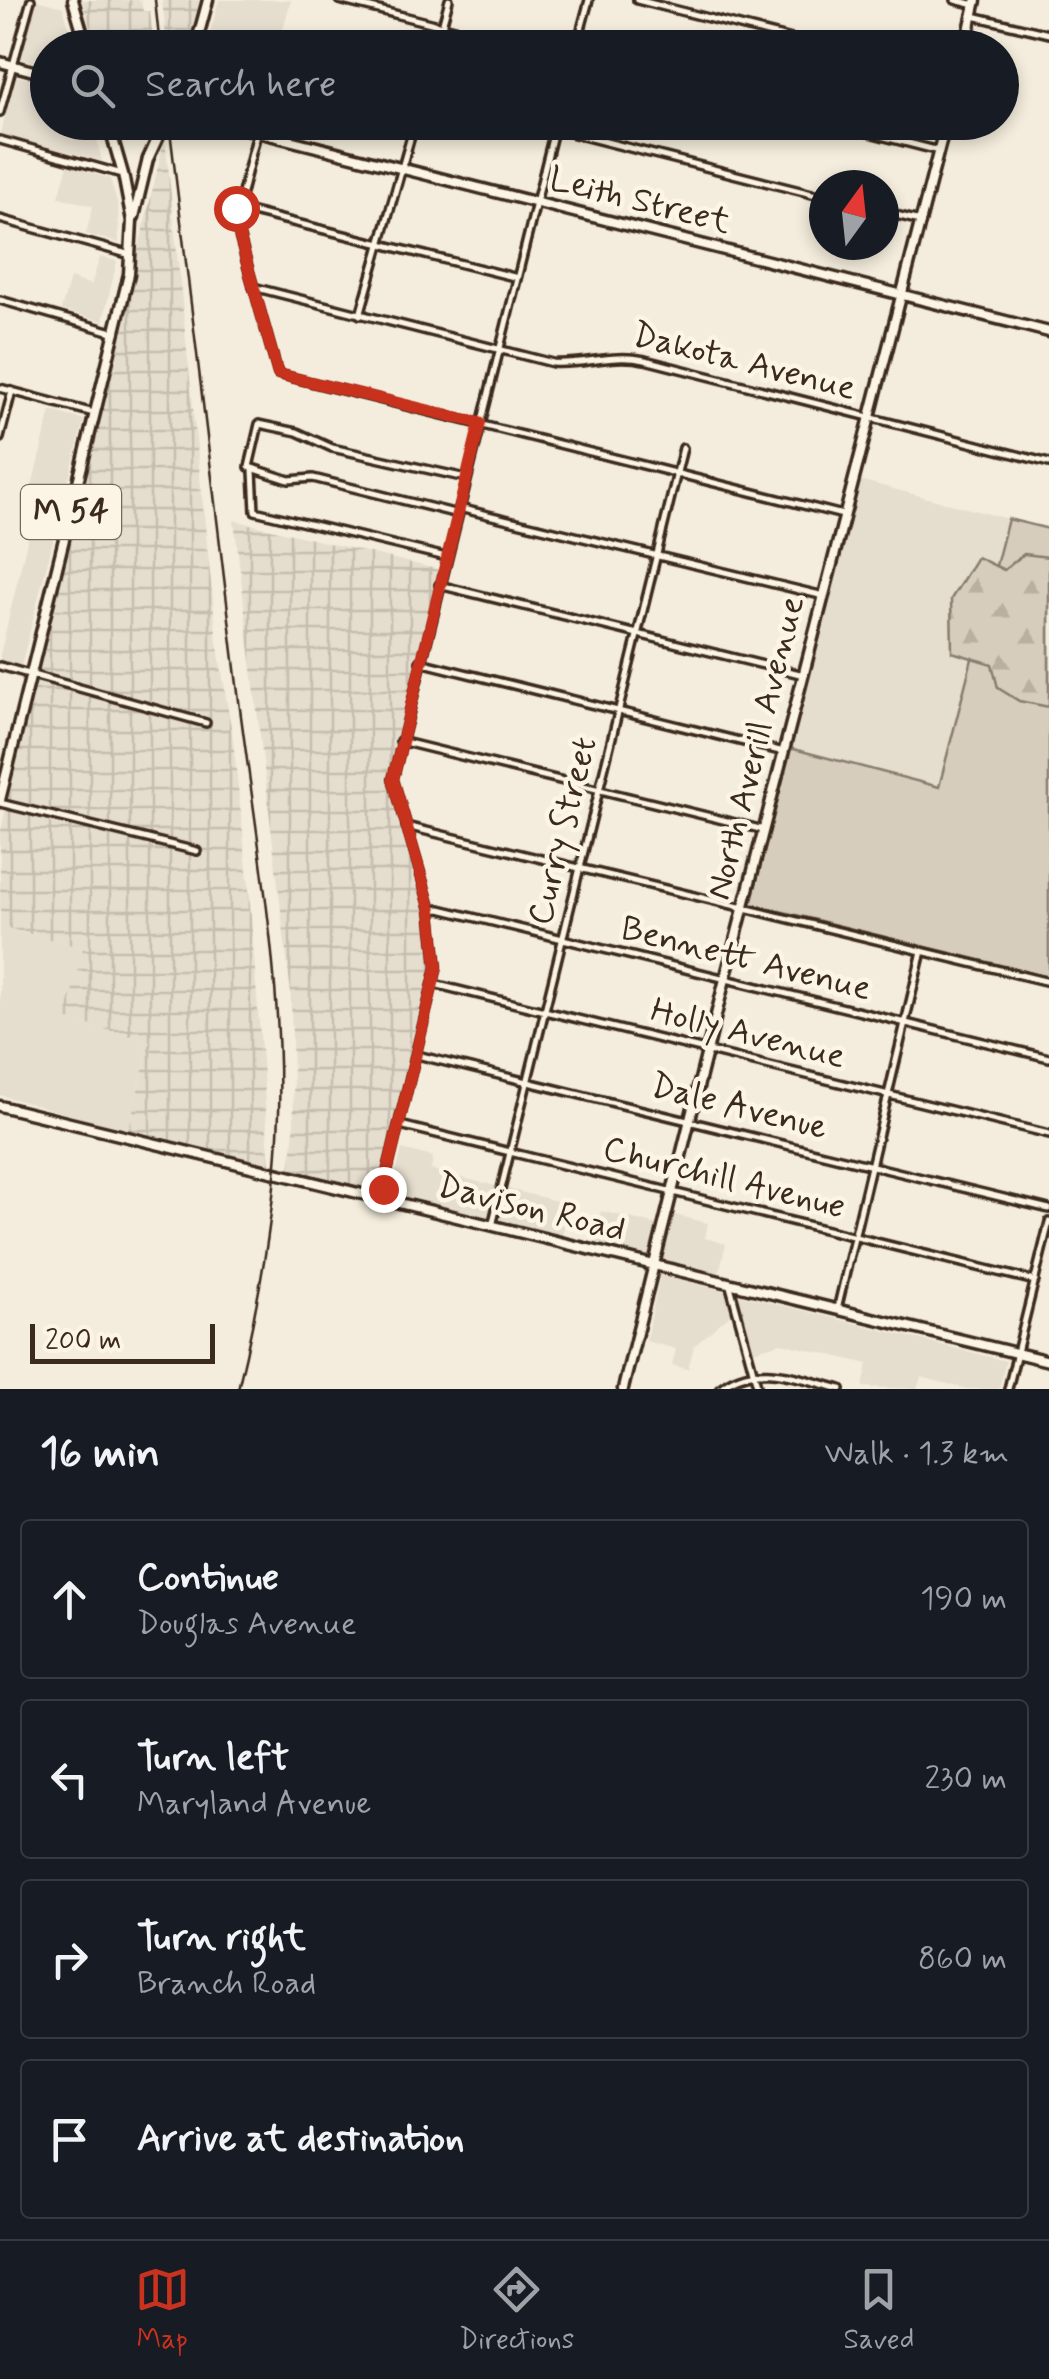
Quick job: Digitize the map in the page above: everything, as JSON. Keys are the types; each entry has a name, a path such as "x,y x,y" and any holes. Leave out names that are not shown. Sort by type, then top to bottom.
{"street":[{"path":"0,112 31,0"},
{"path":"61,0 74,2 82,30"},
{"path":"200,30 208,0"},
{"path":"339,0 458,30"},
{"path":"441,30 449,0"},
{"path":"581,30 589,0"},
{"path":"638,0 756,30"},
{"path":"955,0 976,2 970,30"},
{"path":"973,16 1048,32"},
{"path":"0,62 30,70"},
{"path":"0,140 124,174 136,171 148,160"},
{"name":"M 54","path":"0,802 130,274 132,222 114,140"},
{"path":"132,222 157,140"},
{"path":"254,140 235,221 278,374 845,515"},
{"name":"Leith Street","path":"284,140 1049,332"},
{"path":"360,315 410,140"},
{"path":"380,1199 437,967 431,910 393,779 551,140"},
{"path":"608,140 809,193"},
{"path":"896,140 939,151"},
{"name":"North Averill Avenue","path":"624,1389 942,140"},
{"path":"236,208 516,277"},
{"path":"899,216 920,221"},
{"path":"0,219 130,254"},
{"name":"Dakota Avenue","path":"253,287 498,350 571,364 625,356 1049,463"},
{"path":"0,300 116,333"},
{"path":"0,388 96,414"},
{"path":"0,438 12,391"},
{"path":"466,478 332,448 297,432 260,424 249,468 289,480 312,478 824,596"},
{"name":"Curry Street","path":"492,1226 683,448"},
{"path":"253,471 255,511 446,557"},
{"path":"439,585 804,675"},
{"path":"420,662 784,752"},
{"path":"0,666 206,723"},
{"path":"400,741 764,830"},
{"path":"0,802 197,851"},
{"path":"406,826 1049,982"},
{"name":"Bennett Avenue","path":"431,910 1049,1058"},
{"path":"837,1310 922,951"},
{"name":"Holly Avenue","path":"434,984 1049,1134"},
{"name":"Dale Avenue","path":"417,1055 1049,1209"},
{"name":"Davison Road","path":"0,1106 1049,1361"},
{"name":"Churchill Avenue","path":"400,1125 1035,1280"},
{"path":"1008,1389 1049,1222"},
{"path":"730,1286 758,1389"},
{"path":"719,1389 726,1382 764,1370 841,1389"}],"shaded area":[{"path":"36,0 63,7 70,30 30,30 30,61 19,58"},
{"path":"82,0 141,0 143,11 150,11 152,30 91,30"},
{"path":"162,0 200,0 192,30 165,30"},
{"path":"219,0 291,0 283,30 211,30"},
{"path":"17,76 30,79 30,140 97,140 102,161 0,134"},
{"path":"165,140 217,641 233,740 248,878 270,1167 128,1131 150,1041 65,1019 83,948 0,926 0,834"},
{"path":"68,165 110,179 118,205 119,243 86,234 93,206 59,197"},
{"path":"100,257 117,261 103,321 61,310 70,278 91,285"},
{"path":"51,411 84,420 21,666 0,661 0,655 28,537 20,533"},
{"path":"859,480 1008,519 939,787 790,748"},
{"path":"234,520 440,570 391,774 429,916 432,974 387,1161 378,1187 373,1190 290,1171 294,1129 291,993"},
{"path":"0,926 84,948 66,1019 150,1041 128,1131 0,1095"},
{"path":"402,1149 433,1157 431,1170 569,1204 562,1236 391,1193"},
{"path":"601,1211 654,1224 675,1215 708,1223 705,1238 726,1244 719,1273 594,1242"},
{"path":"660,1275 1006,1361 999,1389 967,1389 921,1377 917,1389 863,1387 868,1364 781,1343 753,1351 741,1305 694,1346 688,1369 672,1365 676,1349 646,1341"}],"green space":[{"path":"1008,519 1049,529 1049,977 751,904 790,748 939,787"},
{"path":"1024,554 1049,557 1049,707 1019,701 998,688 992,664 952,652 951,599 977,557 1004,570"}],"railway":[{"path":"155,0 158,30"},
{"path":"171,140 265,895 279,1060 271,1218 238,1389"}],"route":[{"path":"236,208 235,221 278,374 480,423 393,779 431,910 437,967 383,1189"}]}
